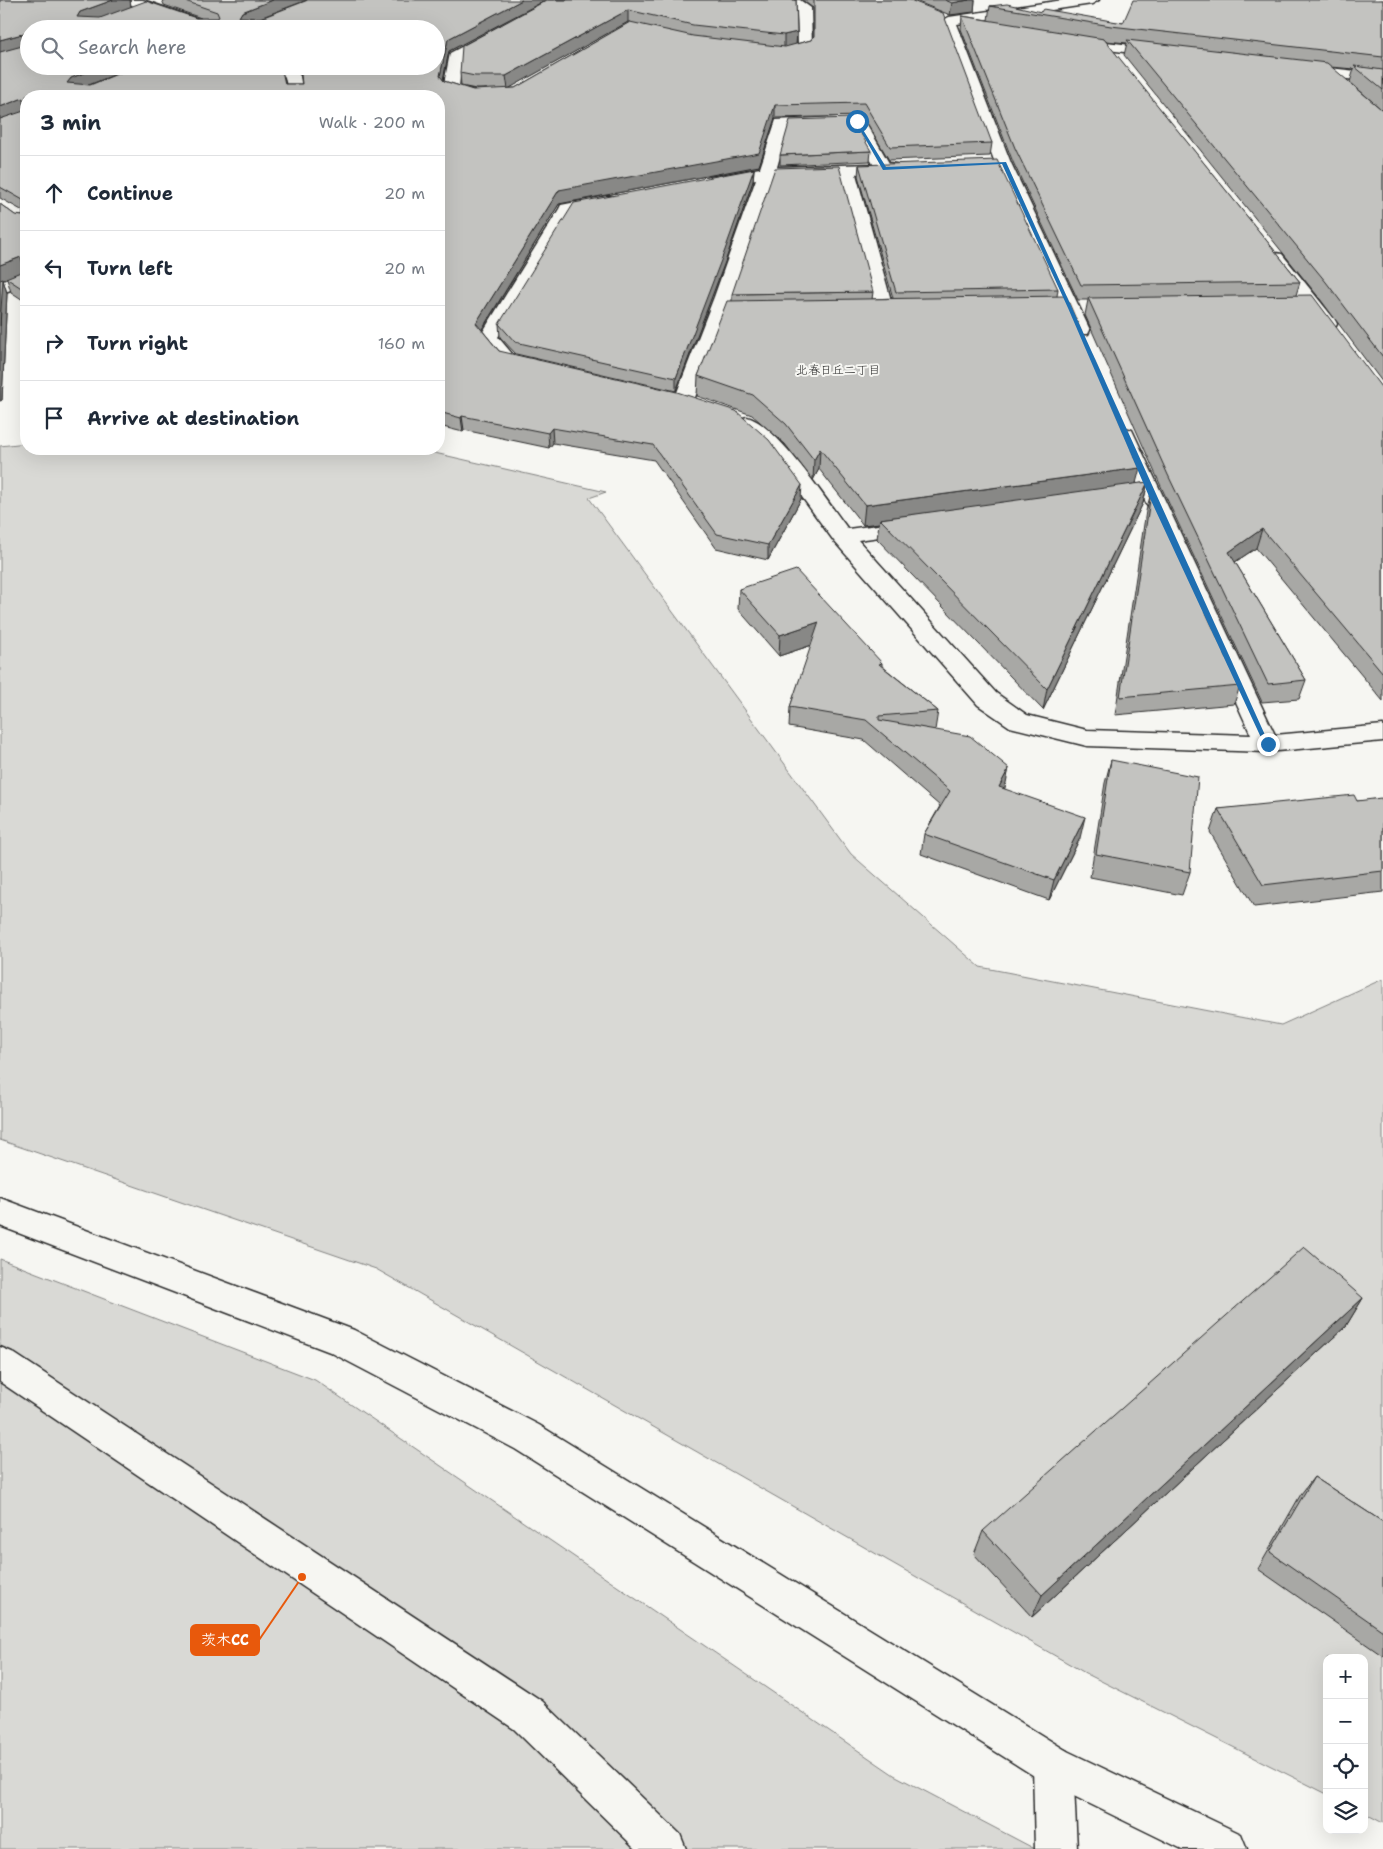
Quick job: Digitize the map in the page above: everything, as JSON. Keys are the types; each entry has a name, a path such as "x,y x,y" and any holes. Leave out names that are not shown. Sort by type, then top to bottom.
{"street":[{"path":"130,0 188,20"},
{"path":"124,16 166,0"},
{"path":"493,96 475,96 451,89 455,56 560,0"},
{"path":"757,50 784,54 805,48 804,8 790,0"},
{"path":"944,19 1092,0"},
{"path":"944,19 996,28"},
{"path":"944,19 1003,162 1090,352"},
{"path":"1061,39 1175,55"},
{"path":"1108,47 1121,63"},
{"path":"1289,68 1383,79"},
{"path":"1327,72 1348,91"},
{"path":"291,75 295,90"},
{"path":"684,400 718,313 782,123 857,121 884,169"},
{"path":"984,164 1003,162"},
{"path":"700,184 767,172 914,167"},
{"path":"847,170 884,310"},
{"path":"554,370 508,360 488,338 567,209 624,198"},
{"path":"1264,242 1336,336"},
{"path":"0,289 20,281"},
{"path":"1294,305 1313,304"},
{"path":"865,311 904,310"},
{"path":"718,313 738,313"},
{"path":"727,414 744,420 777,449 842,536 987,700 1019,721 1087,738 1268,744 1383,733"},
{"path":"1117,414 1142,496 1268,744"},
{"path":"842,536 939,523"},
{"path":"0,1212 342,1341 518,1432 1053,1765 1226,1849"},
{"path":"0,1363 528,1715 665,1849"},
{"path":"1053,1765 1056,1849"}],"shaded area":[{"path":"20,444 20,455 443,455 606,492 589,498 851,854 980,967 1281,1025 1383,979 1383,1823 1368,1815 1368,1654 1323,1654 1323,1792 1087,1674 376,1269 0,1140 0,446"},
{"path":"0,1259 315,1380 894,1775 1035,1849 0,1849"}],"building":[{"path":"0,0 113,0 80,12 77,17 100,18 146,1 196,18 217,18 219,17 217,12 182,0 273,0 242,12 239,17 261,18 308,0 522,0 448,39 445,53 445,20 20,20 20,35 0,40"},
{"path":"547,0 796,0 797,32 784,35 693,25 628,10 506,76 475,76 460,73 462,46"},
{"path":"814,0 910,0 943,13 992,143 890,147 864,103 775,105 759,153 559,190 476,323 499,351 677,392 736,411 769,440 802,485 768,545 717,534 653,445 552,428 548,433 445,414 445,90 20,90 20,99 0,107 0,52 20,47 20,75 78,75 71,78 67,83 90,85 115,75 283,75 285,84 302,84 301,75 440,75 444,81 473,90 515,88 630,22 693,36 785,47 811,40 814,36"},
{"path":"945,0 969,0 952,3"},
{"path":"1133,0 1383,0 1383,57 1111,26 990,6 1007,4 1041,12 1043,9 1123,23"},
{"path":"962,16 1104,39 1300,282 1081,285 1015,148"},
{"path":"1127,40 1327,63 1383,110 1383,357 1326,282"},
{"path":"1354,66 1383,70 1383,90"},
{"path":"20,112 20,198 0,187 0,119"},
{"path":"852,118 871,151 780,155 790,120"},
{"path":"997,160 1058,289 896,292 859,165"},
{"path":"839,166 873,292 732,294 775,168"},
{"path":"754,169 676,378 515,342 499,324 574,203"},
{"path":"0,204 15,215 20,216 20,257 0,265"},
{"path":"20,272 20,287 6,278"},
{"path":"3,279 0,326 0,280"},
{"path":"1312,295 1383,388 1383,673 1262,529 1229,552 1306,680 1268,684 1168,475 1088,298"},
{"path":"1066,296 1140,468 865,505 820,449 814,460 786,424 753,395 698,376 727,301"},
{"path":"1148,482 1047,689 880,519"},
{"path":"1151,493 1240,686 1120,697"},
{"path":"796,570 882,663 879,664 938,711 879,716 879,720 970,736 1009,768 999,787 1085,817 1054,880 924,834 950,791 866,720 790,707 819,622 780,635 739,589"},
{"path":"1111,760 1198,777 1190,872 1096,854"},
{"path":"1354,795 1357,801 1381,798 1383,801 1383,871 1263,885 1218,809"},
{"path":"1304,1247 1363,1298 1042,1595 983,1531"},
{"path":"1314,1477 1383,1522 1383,1631 1270,1552"}],"place":[{"name":"茨木CC","path":"302,1577"}],"district":[{"name":"北春日丘二丁目","path":"838,370"}],"route":[{"path":"857,121 884,169 1003,162 1071,308 1151,494 1268,744"}]}
